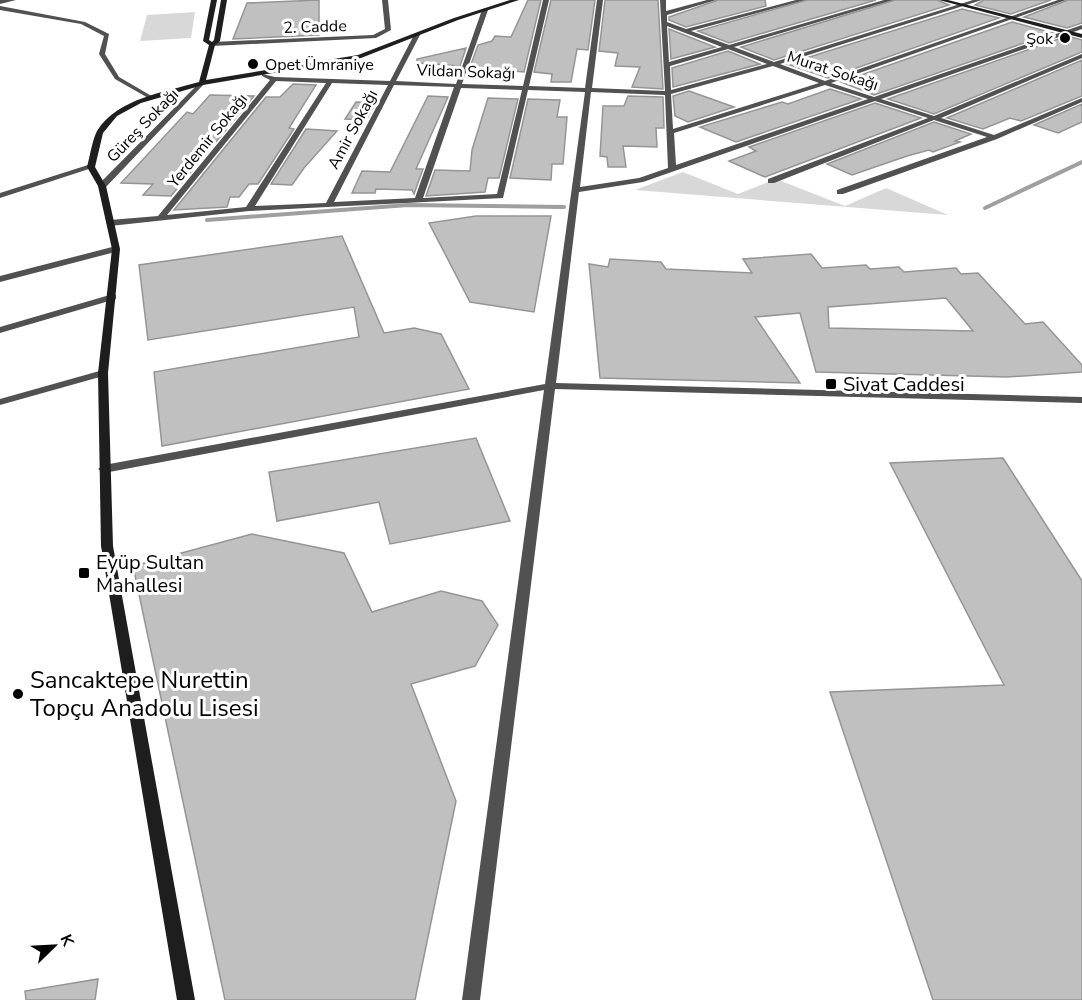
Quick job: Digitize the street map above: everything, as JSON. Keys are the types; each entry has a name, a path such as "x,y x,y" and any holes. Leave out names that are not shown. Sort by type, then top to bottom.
{"street":[{"path":"0,2 13,0"},
{"path":"212,44 206,41 214,0"},
{"path":"202,83 212,44 217,41 224,0"},
{"name":"2. Cadde","path":"212,44 374,37 388,30 385,0"},
{"path":"186,1000 114,598 107,546 103,373 113,297 116,249 102,186 91,167 100,133 115,115 152,98 202,83 264,75 359,57 516,0"},
{"path":"110,223 249,209 500,196 546,0"},
{"path":"471,1000 600,0"},
{"path":"663,0 672,169"},
{"path":"663,14 713,0"},
{"path":"684,32 802,0"},
{"path":"666,65 890,0"},
{"path":"942,0 1082,36"},
{"name":"Vildan Sokağı","path":"264,75 274,79 668,93 773,64 979,0"},
{"path":"670,132 1015,19 1063,0"},
{"path":"0,9 83,23 107,35 102,54 117,78 152,98"},
{"path":"418,201 485,10"},
{"name":"Murat Sokağı","path":"664,23 825,82 994,137"},
{"path":"576,190 640,180 1082,27"},
{"name":"Amir Sokağı","path":"329,204 417,36"},
{"path":"771,181 934,118 1082,56"},
{"name":"Yerdemir Sokağı","path":"161,218 274,79"},
{"path":"249,209 331,80"},
{"name":"Güreş Sokağı","path":"102,186 202,83"},
{"path":"840,192 994,137 1082,100"},
{"path":"0,196 91,167"},
{"path":"0,279 116,249"},
{"path":"0,330 113,297"},
{"path":"0,402 103,373"},
{"path":"104,469 550,386 1082,400"}],"shaded area":[{"path":"195,12 191,38 140,41 147,15"},
{"path":"683,172 738,194 776,179 845,206 886,188 948,215 635,190"}],"building":[{"path":"319,0 319,35 233,39 247,3"},
{"path":"528,0 541,0 524,72 470,67 478,45 492,41 495,36 511,37"},
{"path":"551,0 595,0 588,50 577,49 571,82 551,82 552,74 534,72"},
{"path":"605,0 658,0 663,89 632,87 640,67 615,66 618,53 599,51"},
{"path":"718,0 765,0 766,6 686,27 669,20 669,17"},
{"path":"807,0 876,0 729,43 698,31"},
{"path":"895,0 937,0 949,5 774,60 741,47"},
{"path":"984,0 1051,0 1011,14 975,5"},
{"path":"1068,0 1082,0 1082,23 1067,28 1024,17"},
{"path":"962,9 999,18 828,78 787,64"},
{"path":"1012,22 1053,33 874,95 841,82"},
{"path":"669,29 715,47 671,59"},
{"path":"1067,36 1082,40 1082,52 934,114 888,99"},
{"path":"466,48 460,66 417,63 417,59"},
{"path":"728,51 760,64 673,87 672,68"},
{"path":"1082,60 1082,96 1021,121 1010,118 983,129 947,118"},
{"path":"293,84 316,85 289,128 294,129 258,184 249,184 239,197 230,197 227,207 174,210 266,97 280,97"},
{"path":"830,89 861,99 736,142 700,127 782,102 788,104"},
{"path":"689,91 734,107 688,122 675,116 673,96"},
{"path":"210,95 254,96 171,196 143,195 153,184 121,183 187,112 193,114"},
{"path":"428,96 448,97 416,169 423,169 414,194 412,190 376,189 375,193 352,193 362,171 390,172"},
{"path":"628,96 663,97 664,128 656,128 657,147 623,146 626,167 608,167 607,157 600,156 603,106 624,106"},
{"path":"488,98 518,99 499,178 488,178 485,192 426,196 435,170 470,171 472,150"},
{"path":"528,99 560,100 557,117 567,117 563,164 552,164 551,180 510,178"},
{"path":"356,102 376,103 366,120 345,119"},
{"path":"875,103 921,118 765,177 729,161 756,151 749,147"},
{"path":"1082,104 1082,122 1058,133 1034,125"},
{"path":"934,122 971,134 955,141 960,142 933,152 929,150 907,156 852,175 827,164"},
{"path":"306,129 337,131 292,185 271,184"},
{"path":"476,216 551,216 534,312 470,302 429,223"},
{"path":"342,236 384,333 414,328 441,334 469,389 162,446 154,372 359,337 354,307 148,340 139,265"},
{"path":"811,254 822,268 866,265 870,269 899,267 904,272 956,268 961,274 978,273 1025,324 1043,322 1082,365 1082,372 1007,377 816,372 800,313 755,317 800,383 600,378 589,264 608,267 610,259 661,262 666,269 752,273 743,259","holes":["946,298 973,331 829,328 828,307"]},
{"path":"476,438 510,521 390,544 379,502 277,521 269,472"},
{"path":"1003,458 1082,581 1082,1000 933,1000 830,692 1004,685 890,463"},
{"path":"252,534 344,553 372,612 441,591 482,601 498,625 475,666 411,684 456,801 415,1000 225,1000 133,566"},
{"path":"98,979 95,1000 26,1000 25,991"}],"waterway":[{"path":"985,208 1082,162"},
{"path":"207,220 408,205 564,207"}],"place":[{"name":"Şok","path":"1065,38"},
{"name":"Opet Ümraniye","path":"253,64"},
{"name":"Sivat Caddesi","path":"831,384"},
{"name":"Eyüp Sultan Mahallesi","path":"84,573"},
{"name":"Sancaktepe Nurettin Topçu Anadolu Lisesi","path":"18,694"}]}
